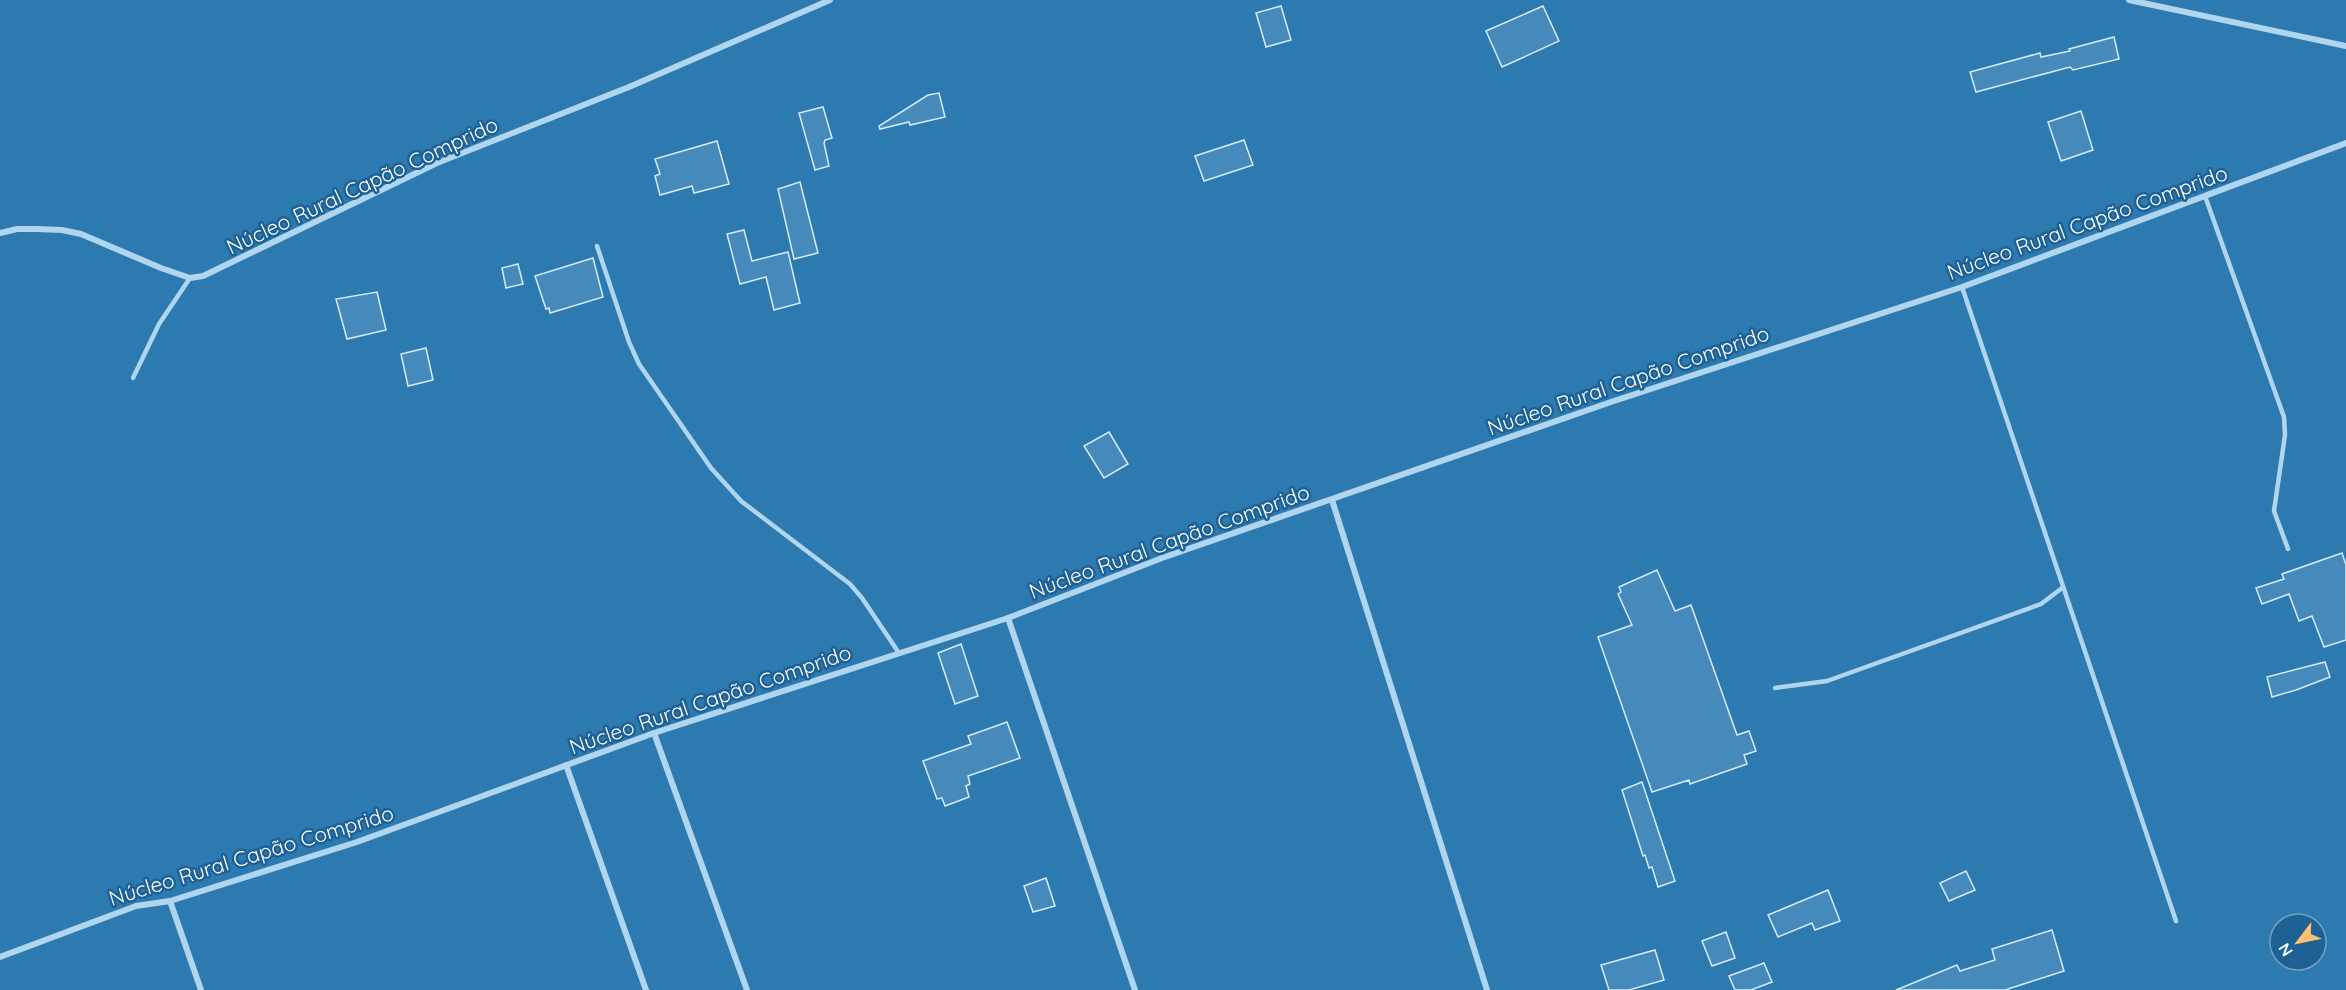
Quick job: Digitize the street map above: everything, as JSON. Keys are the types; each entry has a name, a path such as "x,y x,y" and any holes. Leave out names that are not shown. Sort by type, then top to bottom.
{"street":[{"name":"Núcleo Rural Capão Comprido","path":"190,278 203,276 437,163 629,87 830,0"},
{"path":"2129,0 2346,46"},
{"name":"Núcleo Rural Capão Comprido","path":"0,957 136,906 170,901 357,842 654,733 1008,618 1162,558 1611,402 1962,287 2346,143"},
{"path":"0,234 17,230 49,229 81,234 190,278"},
{"path":"1332,500 1487,990"},
{"path":"1008,618 1135,990"},
{"path":"654,733 747,990"},
{"path":"566,765 646,990"},
{"path":"170,901 201,990"}],"lane":[{"path":"2205,196 2284,417 2285,435 2274,511 2288,549"},
{"path":"597,246 629,342 639,364 711,468 741,501 849,584 862,598 899,653"},
{"path":"133,378 159,324 190,278"},
{"path":"1962,287 2176,921"},
{"path":"1774,688 1827,681 2041,604 2062,588"}],"shaded area":[{"path":"0,0 2346,0 2346,990 0,990"}],"building":[{"path":"1281,6 1291,40 1266,47 1256,13"},
{"path":"1543,6 1559,41 1502,67 1486,31"},
{"path":"2114,37 2119,59 2073,70 2070,67 1976,92 1970,72 2040,53 2041,57 2070,51 2069,49"},
{"path":"939,93 945,117 880,129 879,126 928,95"},
{"path":"823,107 832,138 825,140 824,143 829,166 815,170 799,113"},
{"path":"2081,111 2093,150 2061,161 2048,122"},
{"path":"1244,140 1253,165 1204,181 1195,156"},
{"path":"717,141 729,184 694,193 692,186 660,195 655,176 660,174 655,159"},
{"path":"800,182 818,253 794,259 778,189"},
{"path":"744,230 752,261 788,252 800,303 774,310 766,277 740,284 727,234"},
{"path":"593,258 603,297 550,313 549,308 546,309 535,276"},
{"path":"518,264 523,284 506,288 502,268"},
{"path":"377,292 386,330 347,339 336,299"},
{"path":"426,348 433,380 408,386 401,354"},
{"path":"1109,432 1128,464 1104,478 1084,446"},
{"path":"2342,553 2346,565 2346,640 2324,647 2312,616 2299,621 2289,594 2262,604 2256,588 2284,579 2282,574"},
{"path":"1657,570 1675,611 1691,605 1737,735 1749,731 1756,751 1744,755 1747,764 1690,784 1689,780 1652,792 1598,637 1632,625 1618,594 1621,592 1619,587"},
{"path":"961,644 978,696 955,704 938,653"},
{"path":"2325,662 2330,677 2272,697 2267,677"},
{"path":"1007,722 1020,758 968,776 970,784 966,786 969,797 945,806 942,798 937,799 923,761 971,744 968,736"},
{"path":"1642,782 1675,881 1658,887 1652,867 1649,868 1645,855 1643,856 1622,790"},
{"path":"1966,871 1975,890 1949,901 1940,883"},
{"path":"1046,878 1055,906 1033,912 1024,886"},
{"path":"1828,890 1840,921 1815,930 1812,923 1778,937 1768,915"},
{"path":"2052,930 2064,971 2005,990 1896,990 1957,965 1960,971 1995,960 1992,949"},
{"path":"1726,932 1735,958 1712,966 1702,941"},
{"path":"1655,950 1664,980 1629,990 1609,990 1601,965"},
{"path":"1764,963 1772,982 1751,990 1735,990 1729,976"}]}
